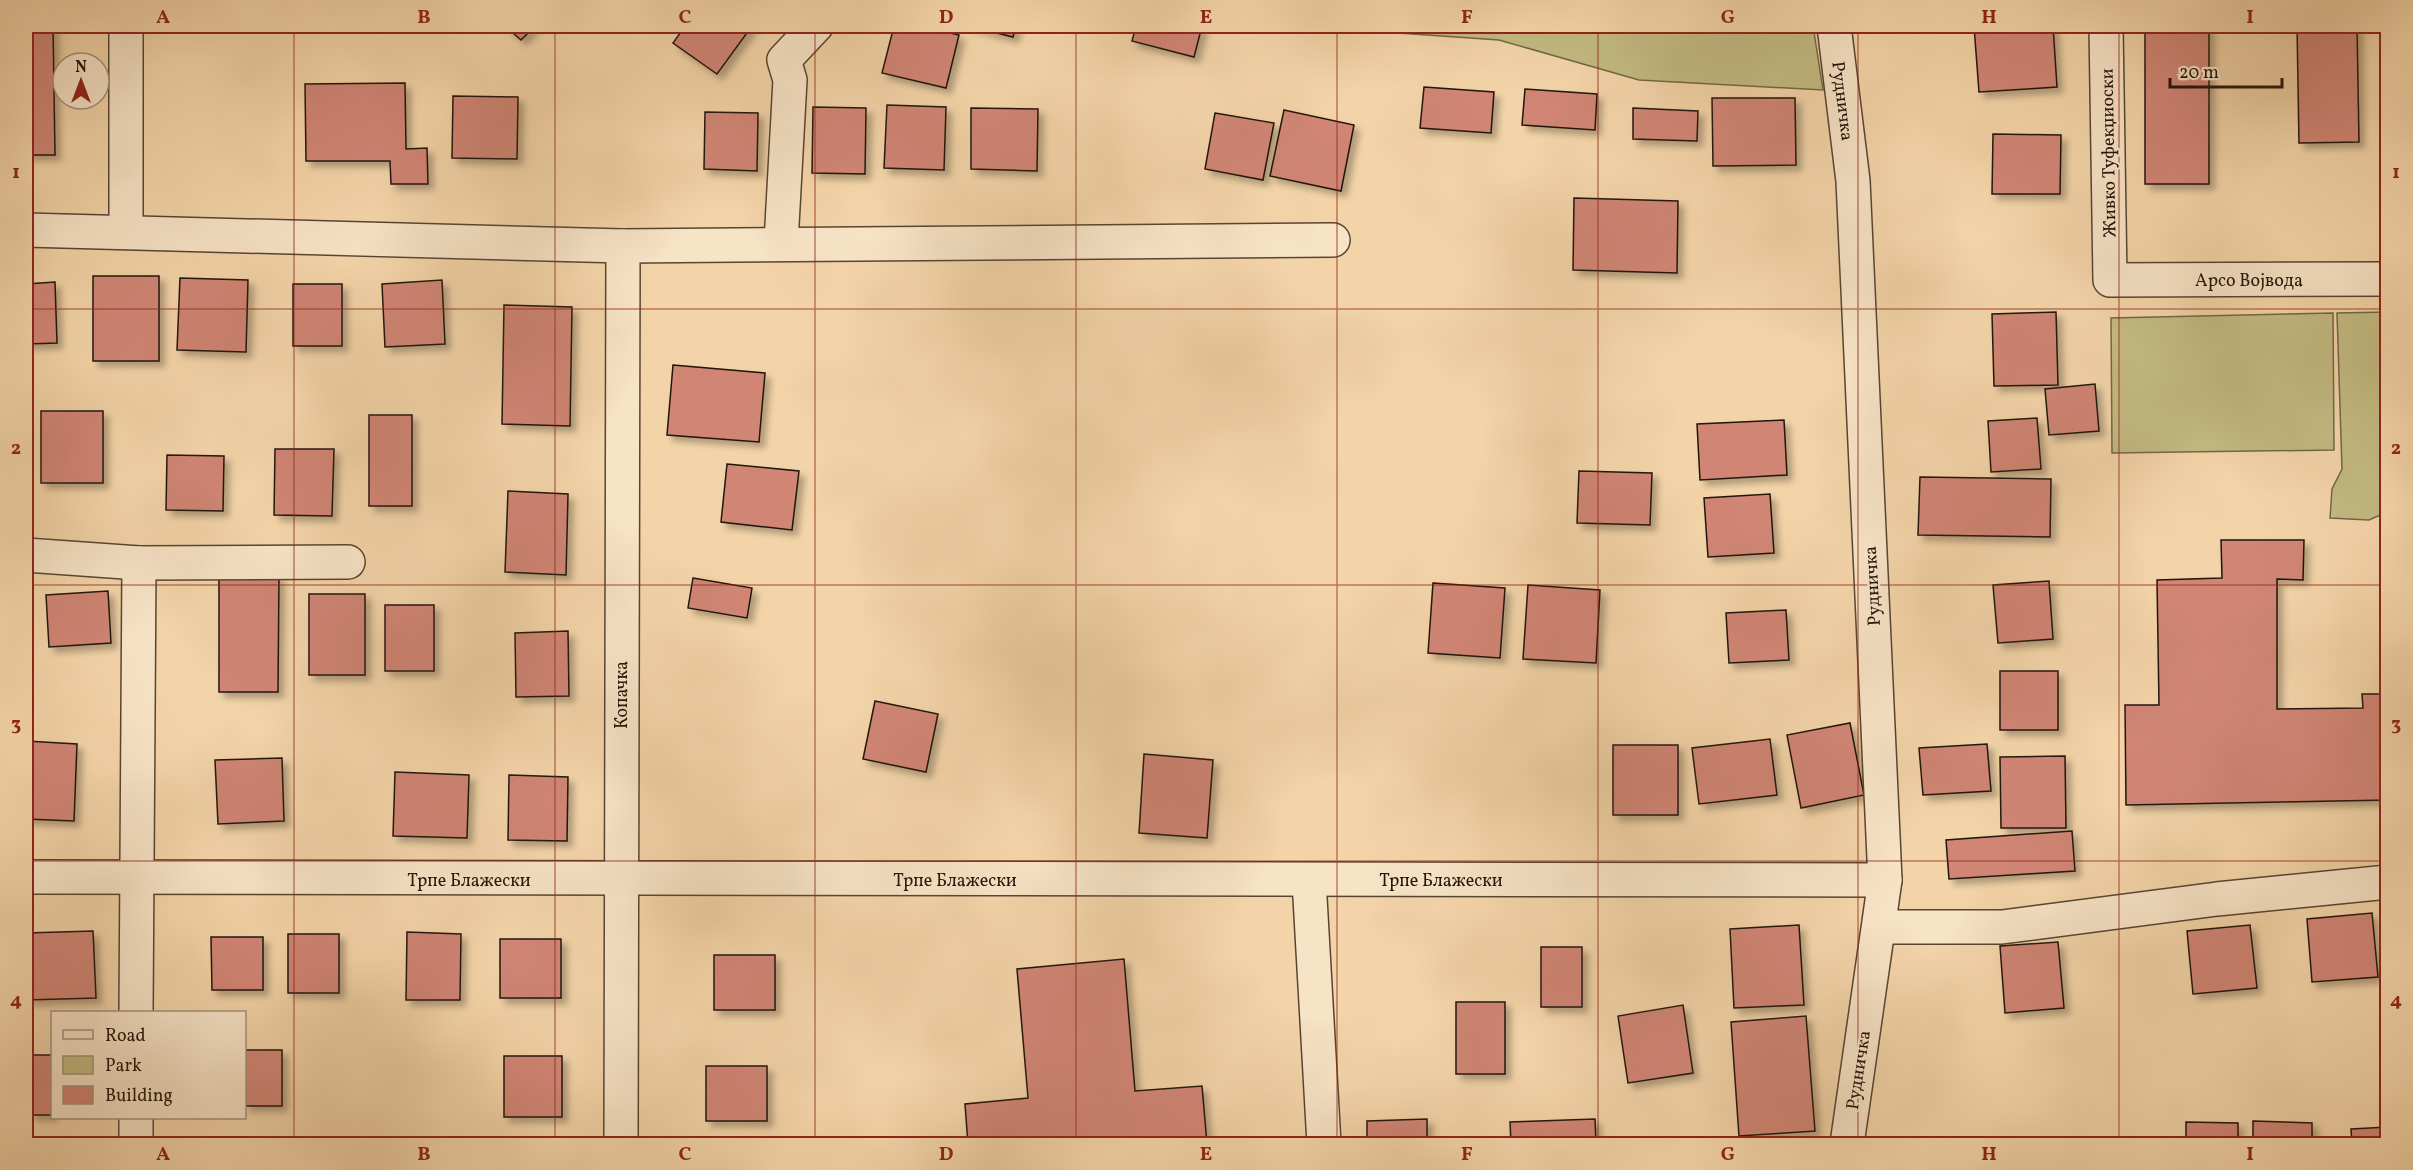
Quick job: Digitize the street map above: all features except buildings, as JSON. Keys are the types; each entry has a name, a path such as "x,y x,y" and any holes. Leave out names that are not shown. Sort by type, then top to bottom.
{"street":[{"path":"126,26 126,232"},
{"path":"781,243 790,80 784,60 816,26"},
{"name":"Рудничка","path":"1834,26 1853,181 1885,880 1847,1144"},
{"name":"Живко Туфекџиоски","path":"2106,26 2110,280"},
{"path":"26,230 623,246 1333,240"},
{"name":"Копачка","path":"621,1144 623,246"},
{"name":"Арсо Војвода","path":"2110,280 2388,279"},
{"path":"26,555 139,563 348,562"},
{"path":"136,1011 139,563"},
{"name":"Трпе Блажески","path":"26,878 1885,880"},
{"path":"1309,880 1324,1144"},
{"path":"1880,927 2002,927 2217,899 2388,882"},
{"path":"136,1119 136,1144"}],"green space":[{"path":"1364,26 1813,26 1823,90 1639,80 1499,40 1398,33"},
{"path":"2387,312 2387,512 2369,520 2330,518 2332,489 2342,469 2337,313"},
{"path":"2333,313 2334,450 2112,453 2111,318"}]}
